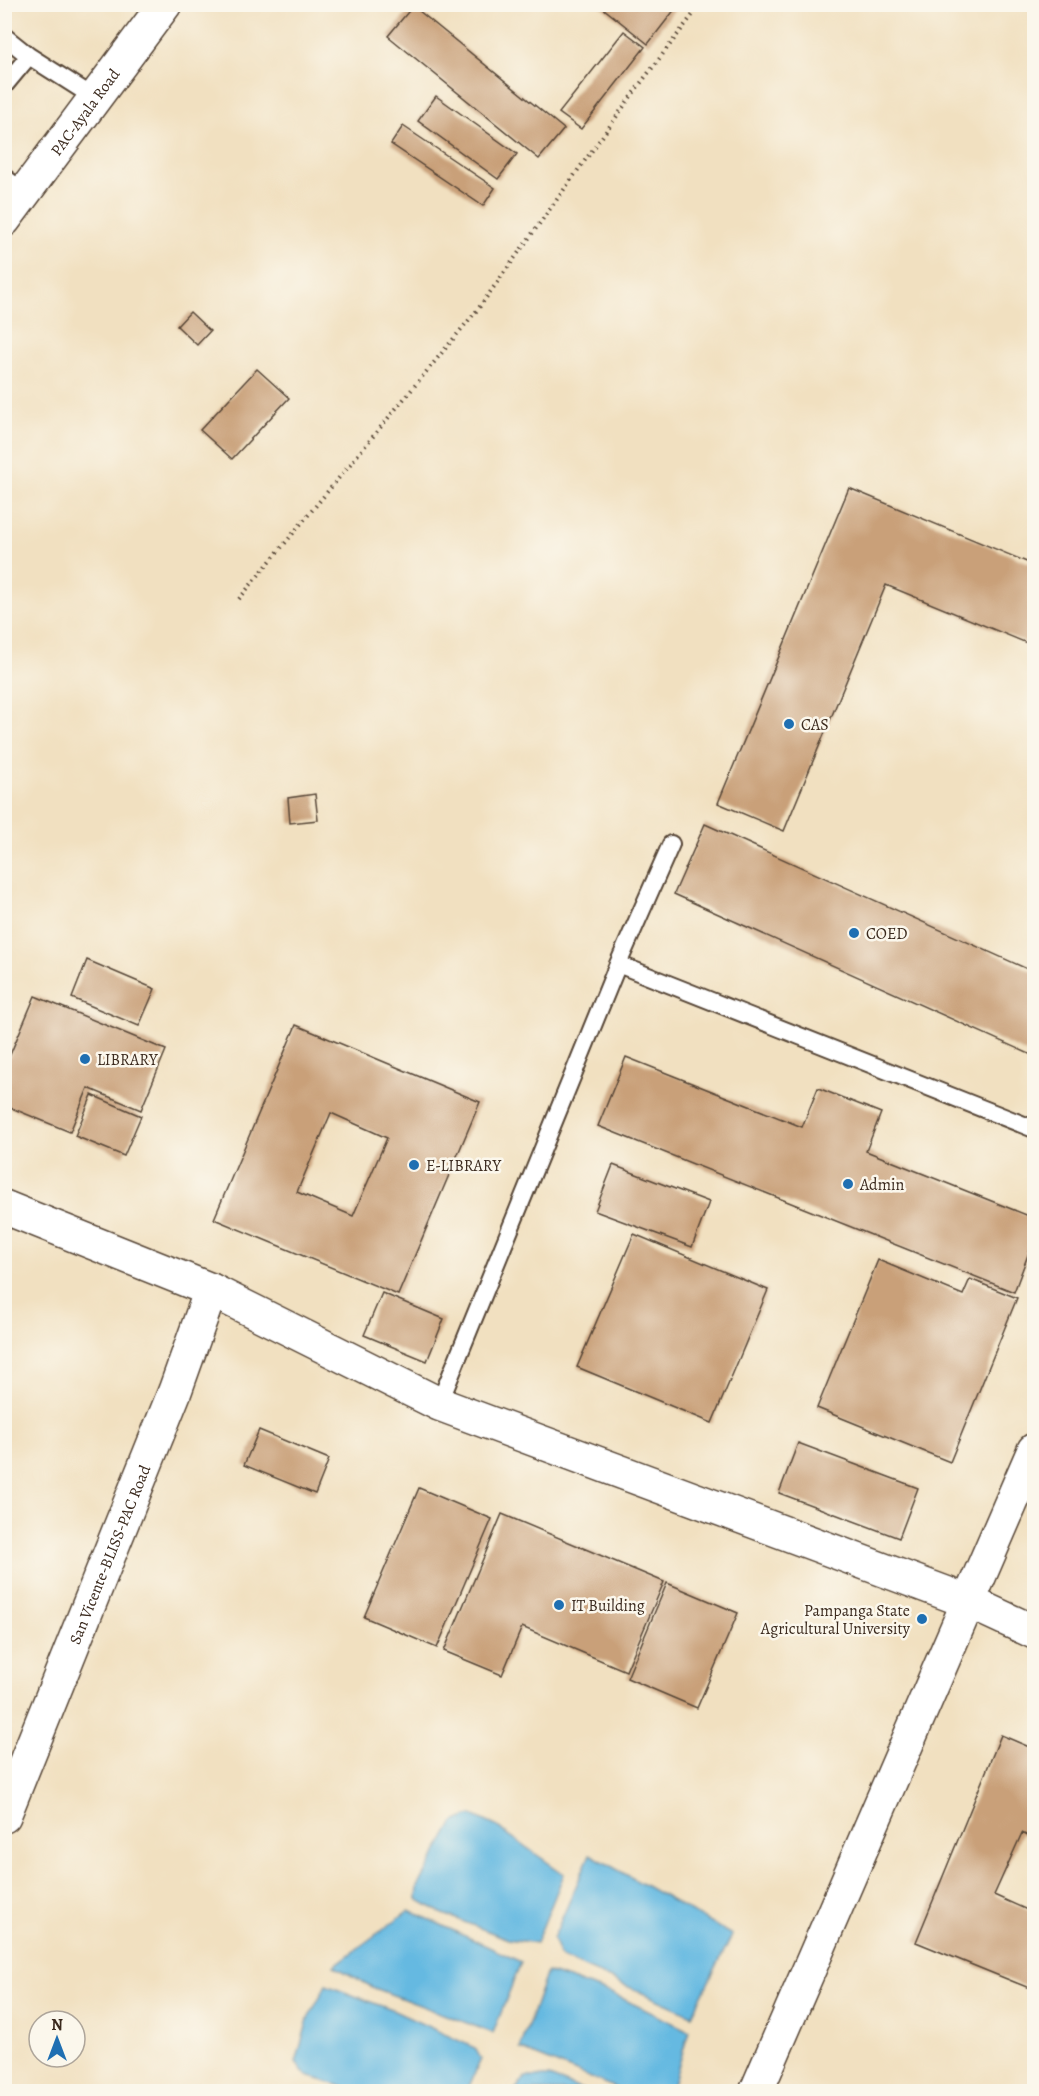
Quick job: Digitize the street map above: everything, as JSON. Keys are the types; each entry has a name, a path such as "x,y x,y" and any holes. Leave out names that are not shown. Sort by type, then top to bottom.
{"street":[{"name":"PAC-Ayala Road","path":"4,220 15,185 95,98 165,4"},
{"path":"4,1207 211,1290 439,1404 968,1601 1035,1632"},
{"name":"San Vicente-BLISS-PAC Road","path":"4,1816 175,1391 211,1290"},
{"path":"756,2091 1035,1450"}],"lane":[{"path":"4,36 29,56 95,98"},
{"path":"4,86 29,56"},
{"path":"439,1404 618,963 671,844"},
{"path":"618,963 1035,1129"}],"path":[{"path":"239,599 478,309 640,84 701,4"}],"water":[{"path":"472,1815 496,1826 564,1874 536,1943 508,1939 441,1913 417,1899 418,1887 454,1822"},
{"path":"590,1854 732,1935 692,2015 561,1957 553,1939"},
{"path":"409,1910 521,1962 493,2033 372,1987 334,1966"},
{"path":"547,1972 611,1993 689,2031 671,2091 623,2091 520,2049"},
{"path":"326,1985 392,2010 475,2048 481,2059 467,2091 358,2091 307,2076 296,2063 308,2019"},
{"path":"526,2077 549,2077 586,2091 514,2091"}],"building":[{"path":"598,4 679,4 648,44"},
{"path":"413,6 564,129 539,159 388,36"},
{"path":"624,31 645,47 581,129 559,113"},
{"path":"436,96 517,154 498,179 418,121"},
{"path":"403,126 495,188 483,206 391,144"},
{"path":"190,312 210,331 197,345 177,326"},
{"path":"257,369 289,398 232,459 200,430"},
{"name":"CAS","path":"849,488 1034,565 1034,646 886,585 784,831 718,803"},
{"path":"315,794 318,820 290,823 288,798"},
{"name":"COED","path":"705,824 1034,972 1034,1056 674,894"},
{"path":"87,960 155,989 139,1026 72,998"},
{"name":"LIBRARY","path":"35,996 166,1050 141,1110 88,1088 70,1132 4,1105 4,1069"},
{"name":"E-LIBRARY","path":"296,1025 480,1102 398,1295 214,1219","holes":["331,1113 387,1138 353,1216 297,1192"]},
{"name":"Admin","path":"626,1057 802,1127 818,1088 881,1113 866,1151 1034,1218 1034,1239 1014,1292 598,1126"},
{"path":"92,1095 141,1116 124,1156 75,1136"},
{"path":"613,1165 709,1202 692,1247 595,1211"},
{"path":"634,1234 768,1290 712,1423 577,1367"},
{"path":"878,1260 963,1295 970,1279 1017,1298 950,1462 817,1408"},
{"path":"382,1293 444,1319 427,1361 364,1335"},
{"path":"259,1430 329,1459 315,1494 244,1465"},
{"path":"798,1443 918,1488 899,1538 779,1493"},
{"path":"419,1488 492,1519 437,1648 364,1617"},
{"name":"IT Building","path":"502,1514 664,1582 626,1671 522,1627 502,1675 444,1651"},
{"path":"667,1583 738,1613 697,1708 627,1678"},
{"path":"1001,1735 1034,1749 1034,1839 1022,1833 994,1895 1034,1913 1034,1990 916,1942"}],"place":[{"name":"CAS","path":"789,724"},
{"name":"COED","path":"854,933"},
{"name":"LIBRARY","path":"85,1059"},
{"name":"E-LIBRARY","path":"414,1165"},
{"name":"Admin","path":"848,1184"},
{"name":"IT Building","path":"559,1605"},
{"name":"Pampanga State Agricultural University","path":"922,1619"}]}
